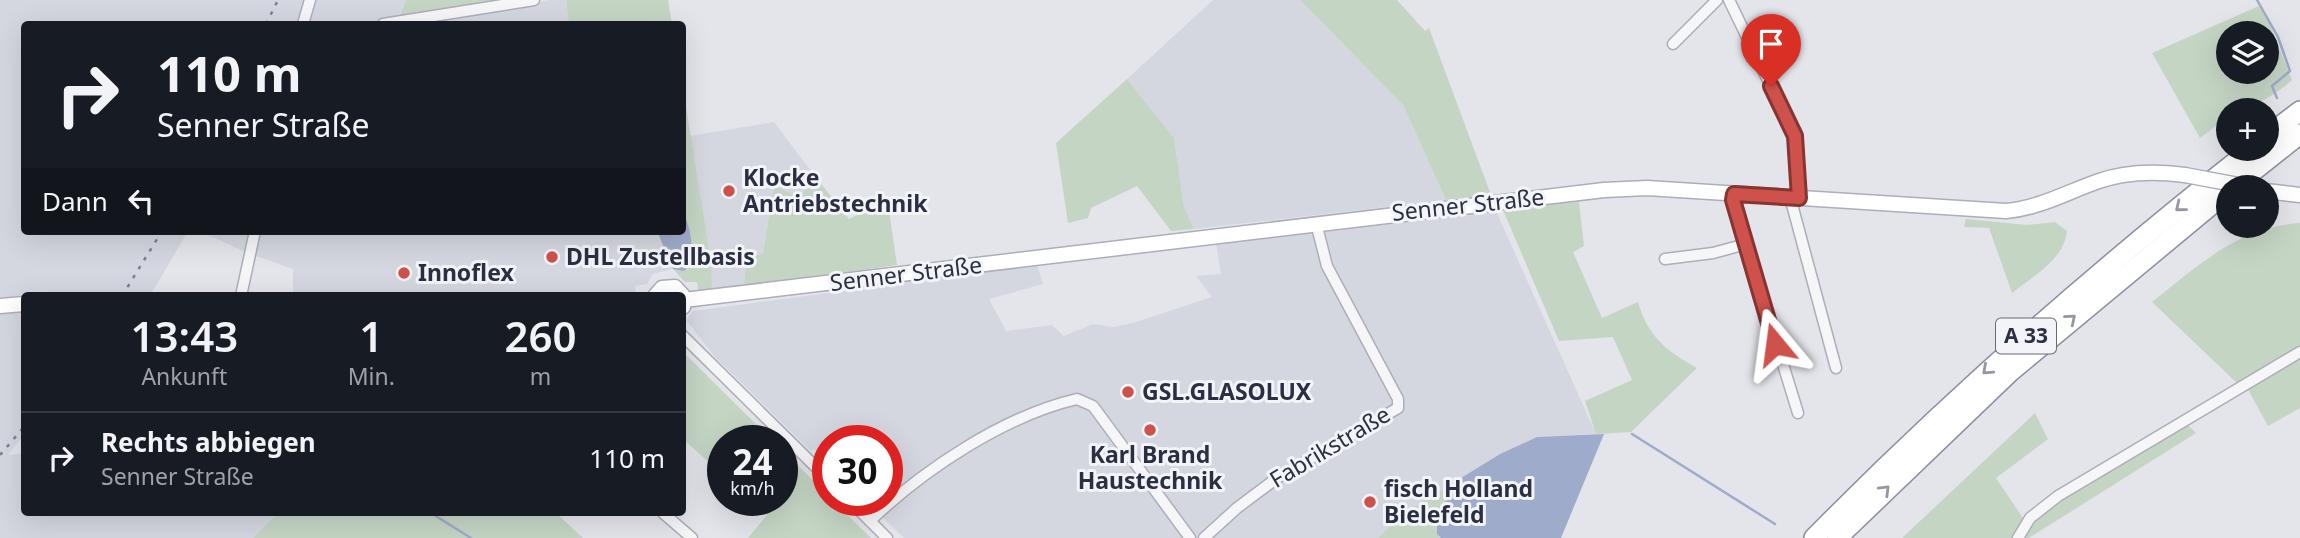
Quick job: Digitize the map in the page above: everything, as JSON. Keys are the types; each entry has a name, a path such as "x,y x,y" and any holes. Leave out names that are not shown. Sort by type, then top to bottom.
{"highway":[{"path":"2279,127 2300,111"},
{"path":"2248,175 2300,134"},
{"name":"A 33","path":"1814,538 1989,368 2238,161"},
{"name":"A 33","path":"1837,538 2010,372 2216,201"}],"street":[{"path":"304,21 310,0"},
{"path":"402,21 534,0"},
{"path":"1673,44 1717,0"},
{"path":"1729,0 1795,136 1794,198 1836,368"},
{"name":"Senner Straße","path":"686,304 1316,223 1628,188 2006,211 2045,203 2118,175 2152,172 2216,181"},
{"path":"2279,192 2300,195"},
{"path":"1734,194 1746,244 1798,413"},
{"name":"Fabrikstraße","path":"1204,538 1260,490 1389,415 1399,403 1327,267 1316,223"},
{"path":"242,292 254,235"},
{"path":"1665,259 1713,253 1746,244"},
{"path":"658,292 670,286 681,292"},
{"path":"0,306 21,304"},
{"path":"686,339 812,463"},
{"path":"2018,538 2030,518 2058,496 2300,352"},
{"path":"870,521 948,458 1010,425 1077,399 1093,407 1190,538"},
{"path":"666,516 692,538"},
{"path":"865,516 887,538"}],"shaded area":[{"path":"0,0 406,0 396,21 21,21 21,235 186,235 152,292 21,292 21,297 0,297"},
{"path":"550,0 566,0 569,21 424,21"},
{"path":"1213,0 1300,0 1403,105 1446,200 1194,229 1184,207 1174,138 1127,79"},
{"path":"774,122 814,175 800,198 774,185 763,253 744,287 712,289 690,136"},
{"path":"1496,211 1596,434 1537,437 1500,454 1404,513 1378,538 904,538 881,516 903,516 903,425 812,425 811,451 798,438 798,425 784,425 715,357 686,320 693,311 1037,265 1043,284 989,299 1006,331 1052,325 1064,336 1093,324 1113,327 1133,323 1212,297 1196,276 1221,274 1216,243"},
{"path":"209,235 659,235 673,269 653,274 647,284 635,286 636,292 293,292 293,269 245,252"},
{"path":"21,312 21,439 8,455 21,453 21,516 275,516 253,538 0,538 0,314"}],"green space":[{"path":"406,0 521,0 398,19"},
{"path":"566,0 668,0 672,21 569,21"},
{"path":"1300,0 1397,0 1425,31 1429,28 1491,195 1446,200 1403,105"},
{"path":"2259,6 2268,21 2225,21"},
{"path":"2216,25 2216,84 2279,84 2279,48 2292,80 2267,98 2216,98 2216,126 2200,138 2152,53"},
{"path":"1127,79 1174,138 1184,207 1194,229 1171,231 1137,186 1091,208 1088,218 1068,223 1056,143"},
{"path":"686,107 711,262 712,289 698,290 697,282 685,282 673,269 687,269 691,250 686,226"},
{"path":"814,175 849,219 873,207 888,204 897,265 744,287 747,260 763,253 774,185 800,198"},
{"path":"1579,202 1584,246 1573,252 1602,318 1638,302 1647,325 1660,342 1697,368 1631,432 1596,434 1585,401 1632,380 1613,337 1559,341 1503,210"},
{"path":"1966,219 2027,225 2055,222 2067,231 2065,241 2054,259 2012,293 1989,228 1964,227"},
{"path":"2300,223 2300,349 2239,385 2152,302 2203,262 2238,240 2279,238 2279,226"},
{"path":"2300,354 2300,408 2268,426 2246,386"},
{"path":"686,355 757,425 707,425 707,461 686,442"},
{"path":"2035,413 2048,439 1996,478 2025,521 2015,538 1902,538"},
{"path":"2185,422 2196,433 2029,538 2022,538 2042,509"},
{"path":"798,466 812,479 812,516 848,516 871,538 748,538 766,516 798,516"},
{"path":"1448,486 1452,493 1437,534 1441,538 1378,538 1404,513"},
{"path":"275,516 559,516 583,538 253,538"}],"water":[{"path":"686,219 690,233 691,259 684,271 673,269 659,235 686,235"},
{"path":"1604,434 1561,538 1441,538 1437,534 1437,515 1452,493 1448,486 1500,454 1537,437"}],"waterway":[{"path":"2257,0 2278,37 2290,71 2272,86 2277,98"},
{"path":"1632,434 1775,524"},
{"path":"436,516 471,538"}],"railway":[{"path":"268,21 278,0"},
{"path":"124,292 160,235"},
{"path":"0,455 21,430"}],"place":[{"name":"Klocke Antriebstechnik","path":"729,191"},
{"name":"DHL Zustellbasis","path":"552,257"},
{"name":"Innoflex","path":"404,273"},
{"name":"GSL.GLASOLUX","path":"1128,392"},
{"name":"Karl Brand Haustechnik","path":"1150,430"},
{"name":"fisch Holland Bielefeld","path":"1370,502"}],"route":[{"path":"1771,86 1793,129 1797,143 1799,198 1734,194 1733,200 1775,344"}]}
